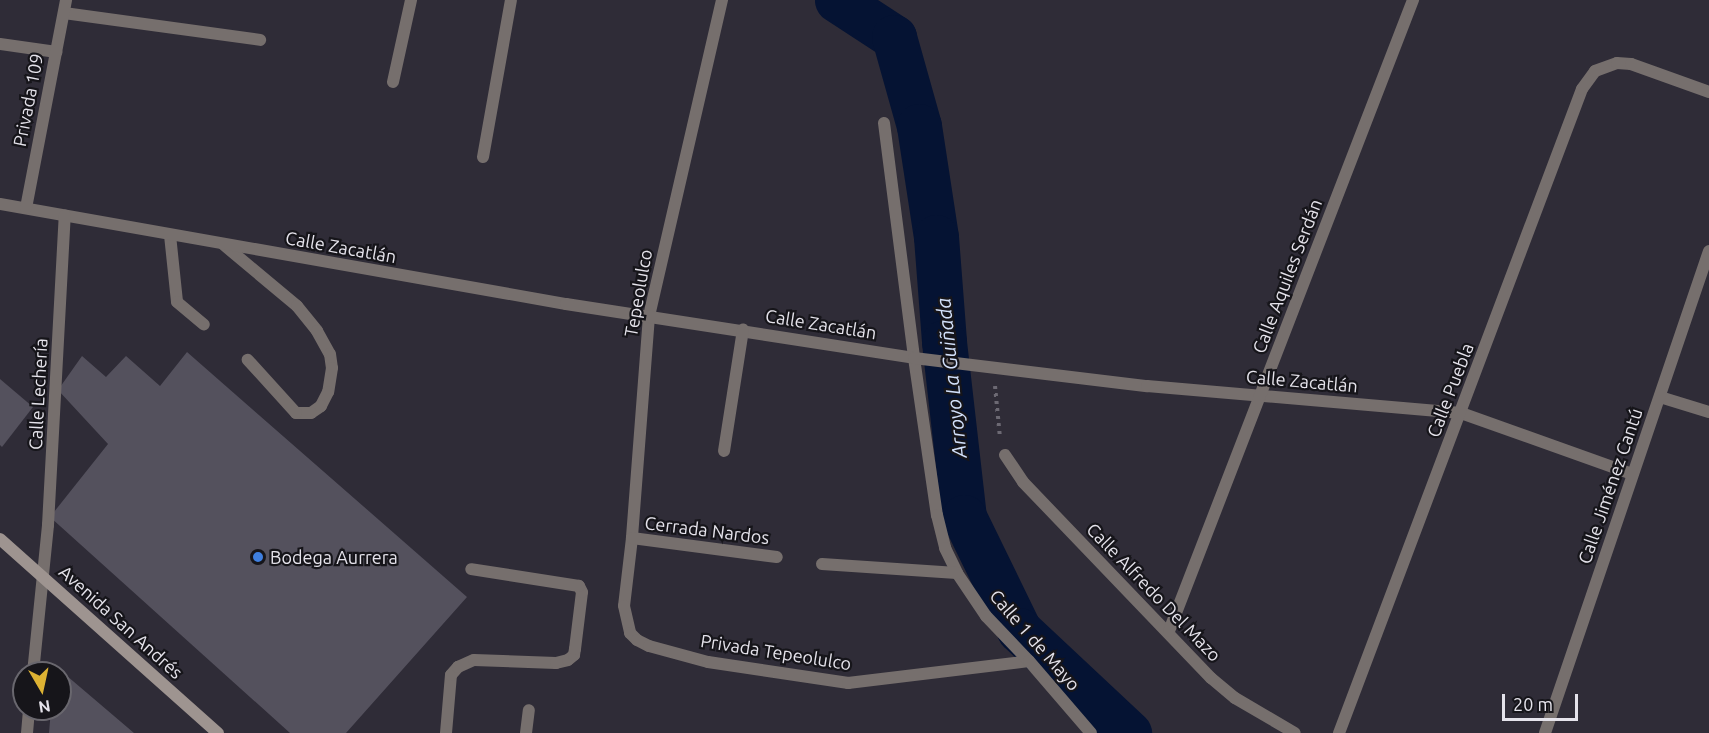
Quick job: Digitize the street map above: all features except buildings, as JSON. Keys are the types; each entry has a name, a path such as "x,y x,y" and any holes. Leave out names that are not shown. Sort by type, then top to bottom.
{"main road":[{"name":"Avenida San Andrés","path":"0,539 205,727 218,733"}],"street":[{"name":"Privada 109","path":"26,208 66,0"},
{"path":"393,82 411,0"},
{"path":"483,157 511,0"},
{"name":"Tepeolulco","path":"630,633 624,606 632,538 649,316 722,0"},
{"name":"Calle Aquiles Serdán","path":"1169,632 1413,0"},
{"path":"64,13 260,40"},
{"path":"0,44 56,52"},
{"name":"Calle Puebla","path":"1339,733 1582,89 1595,71 1617,63 1631,64 1709,92"},
{"name":"Calle 1 de Mayo","path":"884,123 914,358 937,515 945,548 957,573 986,616 1029,661 1091,733"},
{"name":"Calle Zacatlán","path":"0,204 225,245 914,358 1066,378 1461,412 1632,474"},
{"name":"Calle Lechería","path":"34,661 51,481 65,215"},
{"path":"170,235 177,302 204,325"},
{"path":"225,245 297,306 317,331 330,354 332,375 328,392 321,406 311,413 296,413 248,360"},
{"name":"Calle Jiménez Cantú","path":"1545,733 1709,251"},
{"path":"724,451 743,329"},
{"path":"1660,397 1709,412"},
{"name":"Calle Alfredo Del Mazo","path":"1005,455 1023,482 1211,678 1235,698 1295,733"},
{"name":"Cerrada Nardos","path":"632,538 777,557"},
{"path":"822,564 957,573"},
{"path":"446,733 451,675 458,667 474,660 556,663 568,660 574,655 575,649 582,592 579,586 471,569"},
{"name":"Privada Tepeolulco","path":"630,633 637,640 649,646 708,662 848,683 1029,661"},
{"path":"526,733 529,710"}],"path":[{"path":"994,367 1000,438 1005,455"}],"waterway":[{"name":"Arroyo La Guiñada","path":"837,0 894,37 919,126 936,237 944,342 964,517 1019,630 1129,733"}],"place":[{"name":"Bodega Aurrera","path":"258,557"}]}
